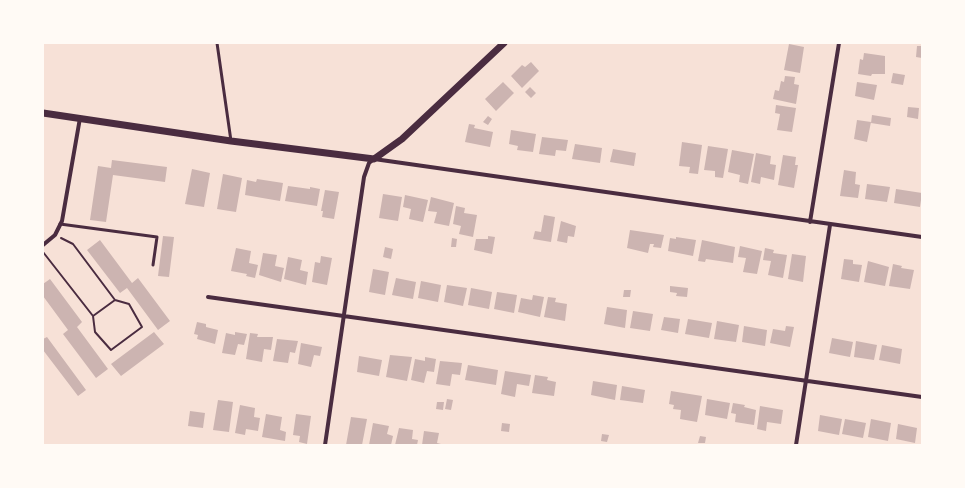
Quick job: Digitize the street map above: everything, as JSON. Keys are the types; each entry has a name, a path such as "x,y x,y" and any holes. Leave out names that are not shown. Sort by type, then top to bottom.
{"street":[{"path":"325,445 364,177 369,163 402,139 504,43"},
{"path":"810,222 839,43"},
{"path":"43,113 922,237"},
{"path":"43,245 55,235 60,224 80,118"},
{"path":"796,445 830,225"},
{"path":"208,297 922,397"}],"lane":[{"path":"217,43 231,140"},
{"path":"60,224 157,237 153,265"}],"path":[{"path":"43,252 93,316 95,332 111,350 142,327 129,304 115,300 73,244 55,235"},
{"path":"93,316 115,300"}],"building":[{"path":"789,44 804,47 800,73 784,70"},
{"path":"917,46 922,46 922,58 916,57"},
{"path":"864,53 885,56 885,74 872,74 871,76 858,74 860,59 863,60"},
{"path":"531,62 539,71 522,88 511,76 522,65 525,67"},
{"path":"893,73 905,75 903,85 891,83"},
{"path":"785,76 795,77 794,84 799,85 796,104 773,99 775,90 779,91 781,81 784,82"},
{"path":"503,82 514,93 496,111 485,99"},
{"path":"857,82 877,85 874,100 855,96"},
{"path":"530,87 536,93 531,98 525,92"},
{"path":"776,105 796,108 792,132 777,130 780,114 775,113"},
{"path":"908,107 919,108 918,119 907,117"},
{"path":"872,115 891,118 890,126 871,123"},
{"path":"488,116 492,119 488,125 483,122"},
{"path":"857,120 871,122 867,142 854,139"},
{"path":"469,124 475,125 474,128 493,132 490,147 465,142"},
{"path":"511,130 536,134 533,152 517,150 518,146 509,144"},
{"path":"542,137 568,140 566,151 556,150 555,156 539,154"},
{"path":"682,142 702,145 698,174 689,173 690,167 679,166"},
{"path":"575,144 602,148 600,163 572,159"},
{"path":"708,146 728,149 723,178 715,177 715,171 704,170"},
{"path":"613,149 636,153 634,166 610,162"},
{"path":"732,150 754,154 748,184 739,182 740,175 728,172"},
{"path":"756,153 771,156 770,164 776,165 774,180 761,177 760,184 751,182"},
{"path":"783,155 796,157 795,165 798,165 794,188 778,185"},
{"path":"112,160 167,167 165,182 113,175 106,222 90,220 98,166 111,168"},
{"path":"192,169 210,173 204,207 185,204"},
{"path":"844,170 856,172 855,184 860,185 858,198 840,196"},
{"path":"223,174 242,178 236,212 217,209"},
{"path":"257,179 283,183 280,201 245,195 247,180 256,182"},
{"path":"867,184 890,187 887,202 865,199"},
{"path":"288,186 320,189 317,206 285,201"},
{"path":"896,189 922,193 920,207 894,203"},
{"path":"325,190 339,192 334,219 322,217 323,211 321,211"},
{"path":"383,194 402,197 398,221 379,218"},
{"path":"405,195 428,200 423,222 409,219 411,209 403,207"},
{"path":"431,197 454,203 449,226 434,223 437,212 428,211"},
{"path":"456,206 465,208 464,213 477,215 473,237 459,234 461,226 453,224"},
{"path":"544,215 555,217 551,242 533,239 535,231 541,232"},
{"path":"561,221 576,226 574,237 568,236 567,243 557,241"},
{"path":"630,230 664,235 661,248 653,247 654,244 650,244 648,253 627,248"},
{"path":"163,236 174,237 169,277 158,276"},
{"path":"488,236 495,237 492,254 474,250 476,239 488,239"},
{"path":"676,237 696,240 693,256 668,251 670,238 676,239"},
{"path":"452,238 457,239 456,247 451,247"},
{"path":"100,240 132,283 138,278 170,321 158,330 127,288 120,293 87,250"},
{"path":"702,240 735,247 733,263 706,259 705,262 698,261"},
{"path":"740,246 762,251 757,274 743,272 746,258 738,257"},
{"path":"385,247 393,249 391,259 383,257"},
{"path":"236,248 251,251 249,263 258,265 255,278 246,276 247,274 231,271"},
{"path":"765,248 774,250 773,253 787,255 783,278 768,275 771,261 763,260"},
{"path":"263,253 277,255 275,266 284,268 281,282 259,275"},
{"path":"792,254 806,256 803,282 788,279"},
{"path":"321,256 332,258 327,285 312,282 315,262 320,263"},
{"path":"288,257 302,260 300,270 308,272 306,285 284,279"},
{"path":"844,259 853,260 853,264 862,265 859,282 841,279"},
{"path":"868,261 889,267 885,286 864,282"},
{"path":"893,264 902,266 901,268 914,270 910,289 889,286"},
{"path":"373,269 389,272 385,295 369,292"},
{"path":"396,278 416,282 413,299 392,295"},
{"path":"50,279 82,322 77,327 108,369 96,378 63,334 68,330 43,296 43,284"},
{"path":"421,281 441,285 438,302 418,298"},
{"path":"447,285 467,288 463,306 444,302"},
{"path":"670,286 688,288 687,297 676,296 677,293 670,292"},
{"path":"471,288 492,292 489,309 468,305"},
{"path":"624,290 631,290 630,297 623,297"},
{"path":"497,292 517,295 514,313 494,309"},
{"path":"533,295 544,297 540,317 518,312 521,298 532,300"},
{"path":"548,297 556,298 555,302 567,304 565,321 544,317"},
{"path":"607,307 627,310 625,328 604,324"},
{"path":"633,311 653,314 650,331 630,328"},
{"path":"664,317 680,319 678,333 661,330"},
{"path":"688,319 712,323 709,338 685,334"},
{"path":"717,321 739,325 736,342 714,339"},
{"path":"197,322 206,324 206,327 218,330 215,344 197,339 198,335 194,334"},
{"path":"744,326 767,330 765,346 742,342"},
{"path":"786,326 794,327 790,347 770,343 773,329 785,331"},
{"path":"154,332 164,344 121,376 111,364"},
{"path":"235,332 247,334 244,345 238,344 235,355 222,353 226,333 235,335"},
{"path":"250,333 258,334 257,337 273,337 271,350 264,349 262,362 246,359"},
{"path":"47,337 86,390 78,396 43,350 43,339"},
{"path":"832,338 853,342 850,357 829,353"},
{"path":"277,339 298,341 295,353 290,352 288,363 273,361"},
{"path":"856,341 877,345 874,360 854,357"},
{"path":"301,343 322,347 320,356 314,355 311,367 298,364"},
{"path":"882,345 902,349 900,364 879,360"},
{"path":"390,355 412,357 407,381 386,377"},
{"path":"359,356 382,360 379,376 357,372"},
{"path":"425,357 436,359 434,372 427,371 424,383 411,380 415,359 425,361"},
{"path":"440,361 462,363 460,375 452,374 450,386 436,384"},
{"path":"468,365 498,370 496,385 465,380"},
{"path":"505,371 531,375 529,386 517,384 515,397 501,394"},
{"path":"535,375 548,377 547,380 556,382 554,396 532,393"},
{"path":"593,381 617,385 615,400 591,395"},
{"path":"622,386 645,390 643,403 620,400"},
{"path":"671,391 702,396 697,422 680,419 681,410 673,409 674,405 669,404"},
{"path":"447,399 453,400 451,410 445,409"},
{"path":"707,399 730,403 727,419 705,415"},
{"path":"218,400 233,402 229,432 213,430"},
{"path":"437,402 444,402 443,410 436,409"},
{"path":"733,403 745,405 744,407 756,410 754,425 735,422 736,414 731,413"},
{"path":"240,405 255,408 254,417 260,418 258,431 246,429 245,435 235,433"},
{"path":"760,406 783,410 781,424 767,422 766,431 757,429"},
{"path":"190,411 205,413 203,428 188,426"},
{"path":"266,414 282,417 280,430 286,432 285,441 262,437"},
{"path":"296,414 311,416 307,444 299,442 300,436 293,435"},
{"path":"820,415 842,419 839,435 818,431"},
{"path":"351,417 367,419 362,445 346,445"},
{"path":"845,419 866,423 863,438 842,434"},
{"path":"871,419 891,423 888,441 868,437"},
{"path":"373,423 389,426 387,434 393,436 391,445 369,445"},
{"path":"502,423 510,424 509,432 501,431"},
{"path":"898,424 917,428 915,443 896,439"},
{"path":"399,428 413,430 412,439 418,440 417,445 395,445"},
{"path":"424,431 439,433 437,443 445,445 422,445"},
{"path":"602,434 609,435 607,442 601,441"},
{"path":"700,436 706,437 705,443 698,443"}]}
